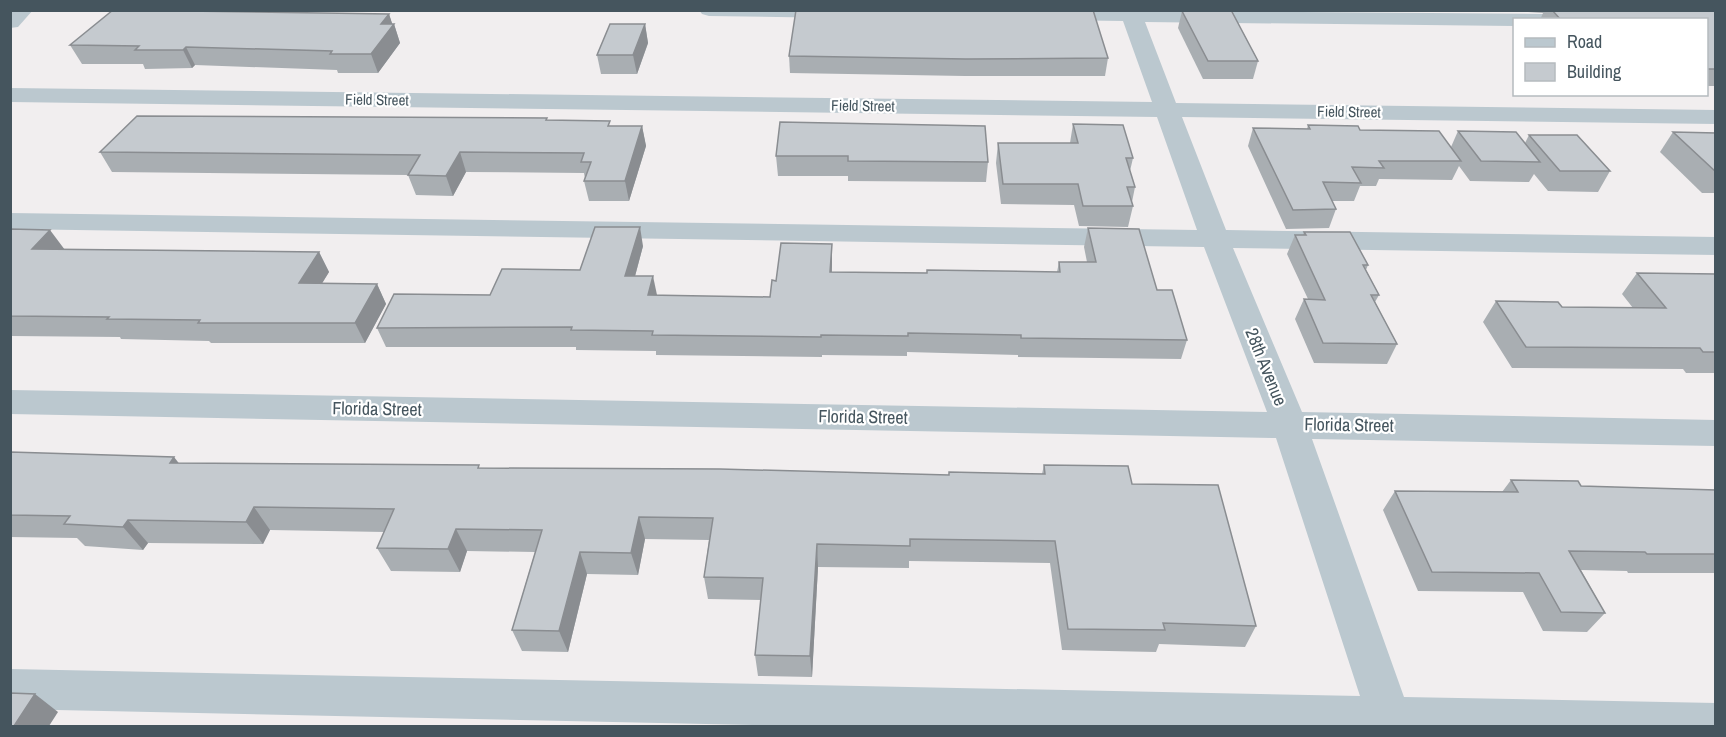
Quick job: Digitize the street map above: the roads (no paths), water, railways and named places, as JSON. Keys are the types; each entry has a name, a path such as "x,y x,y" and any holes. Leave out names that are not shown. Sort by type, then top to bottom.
{"street":[{"path":"10,22 23,10"},
{"path":"709,10 862,12"},
{"path":"1026,14 1131,13 1513,19"},
{"name":"28th Avenue","path":"1131,13 1214,237 1288,424 1391,722"},
{"name":"Field Street","path":"10,95 1716,117"},
{"path":"10,221 1716,246"},
{"name":"Florida Street","path":"10,402 1716,433"},
{"path":"10,689 1391,722 1716,725"}]}
